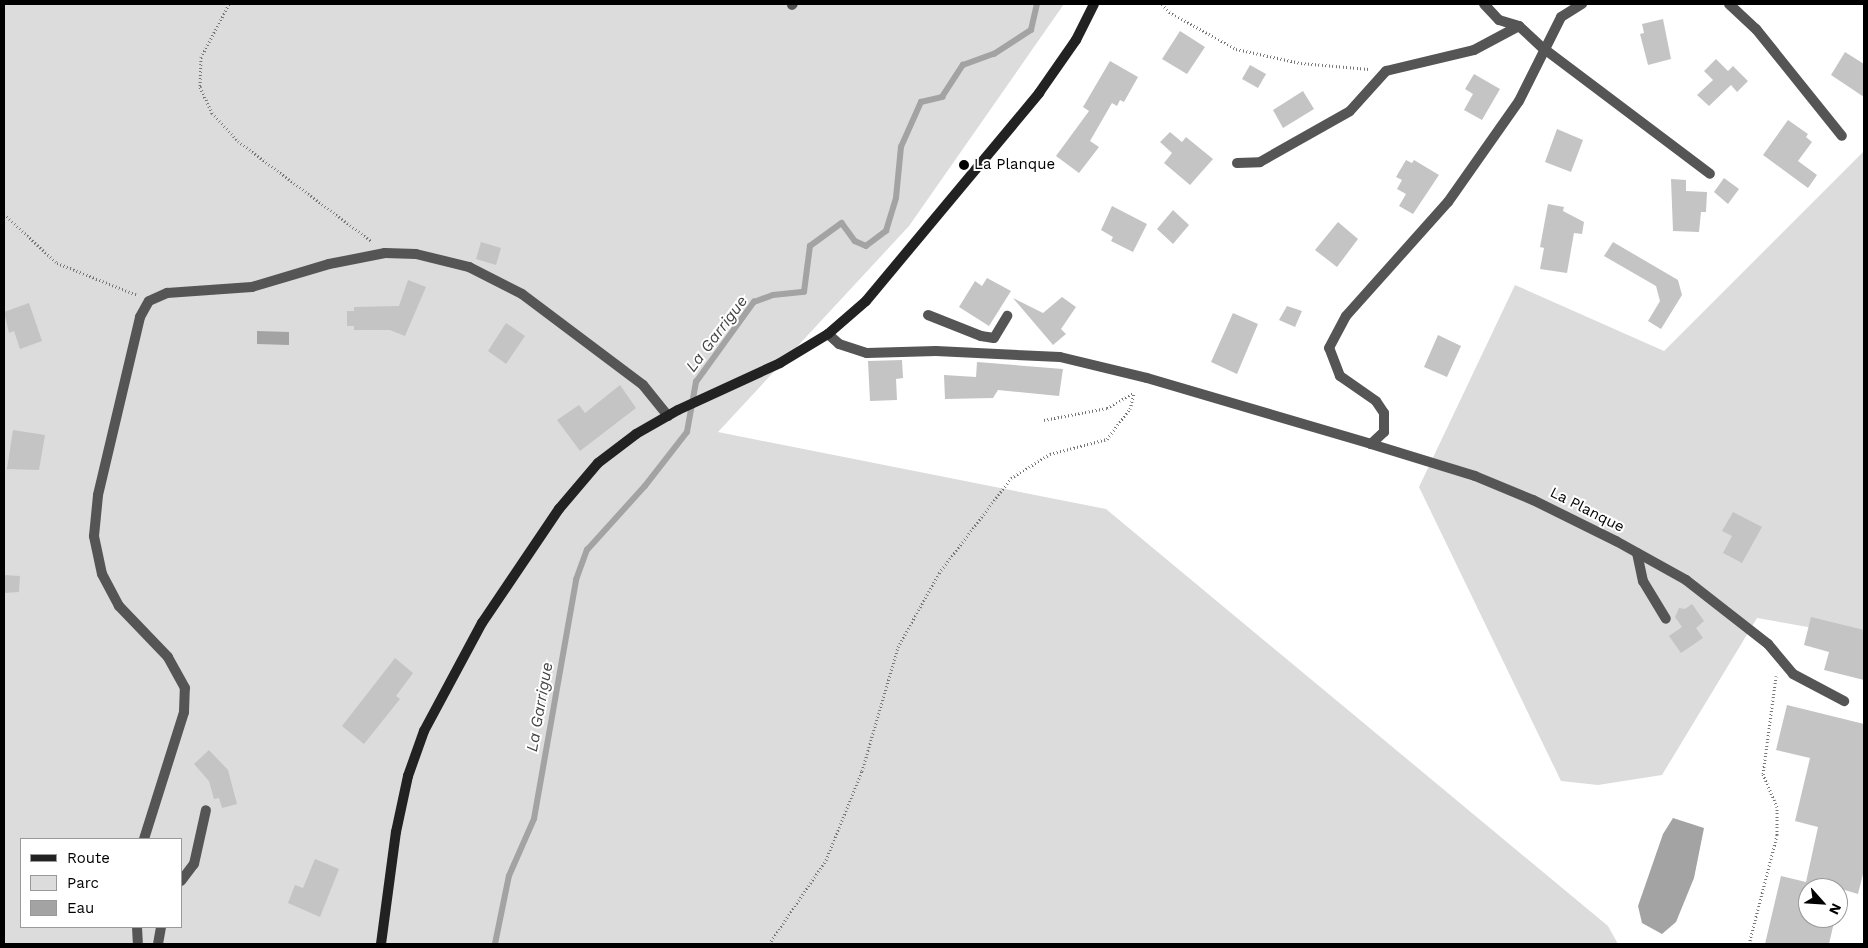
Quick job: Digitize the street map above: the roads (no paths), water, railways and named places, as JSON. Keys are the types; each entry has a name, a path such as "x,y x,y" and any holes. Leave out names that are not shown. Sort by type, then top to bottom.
{"street":[{"path":"381,944 396,832 408,776 424,731 448,680 482,623 559,509 598,463 636,434 678,410 780,363 828,334 866,301 898,265 1039,93 1076,40 1094,4"},
{"path":"1484,4 1499,20 1519,26 1543,48 1710,174"},
{"path":"1371,444 1384,432 1384,413 1376,401 1340,376 1329,348 1346,316 1453,194 1519,102 1543,48 1561,17 1582,4"},
{"path":"1729,4 1756,29 1842,136"},
{"path":"1237,163 1260,162 1350,111 1386,71 1474,50 1519,26"},
{"path":"144,838 184,712 185,688 168,657 119,606 102,574 94,536 98,496 140,317 149,301 167,293 252,286 329,264 385,253 416,254 469,267 522,294 643,385 668,416"},
{"path":"928,315 981,336 994,338 1008,316"},
{"name":"La Planque","path":"828,334 839,344 867,353 936,351 1060,357 1147,378 1475,476 1525,496 1686,580 1768,644 1792,674 1844,701"},
{"path":"1637,553 1642,581 1666,619"},
{"path":"182,880 194,864 206,810"},
{"path":"137,928 138,944"},
{"path":"158,944 161,928"}],"water":[{"path":"257,331 289,332 289,345 257,344"},
{"path":"1673,818 1704,828 1694,878 1676,922 1662,934 1642,923 1638,906 1663,834"}],"waterway":[{"name":"La Garrigue","path":"495,944 509,876 534,819 576,580 587,550 645,486 687,432 696,382 754,302 773,295 804,292 810,246 842,223 855,241 866,246 886,231 896,198 901,147 921,102 942,97 963,65 994,54 1031,30 1037,4"}],"place":[{"name":"La Planque","path":"964,165"}]}
